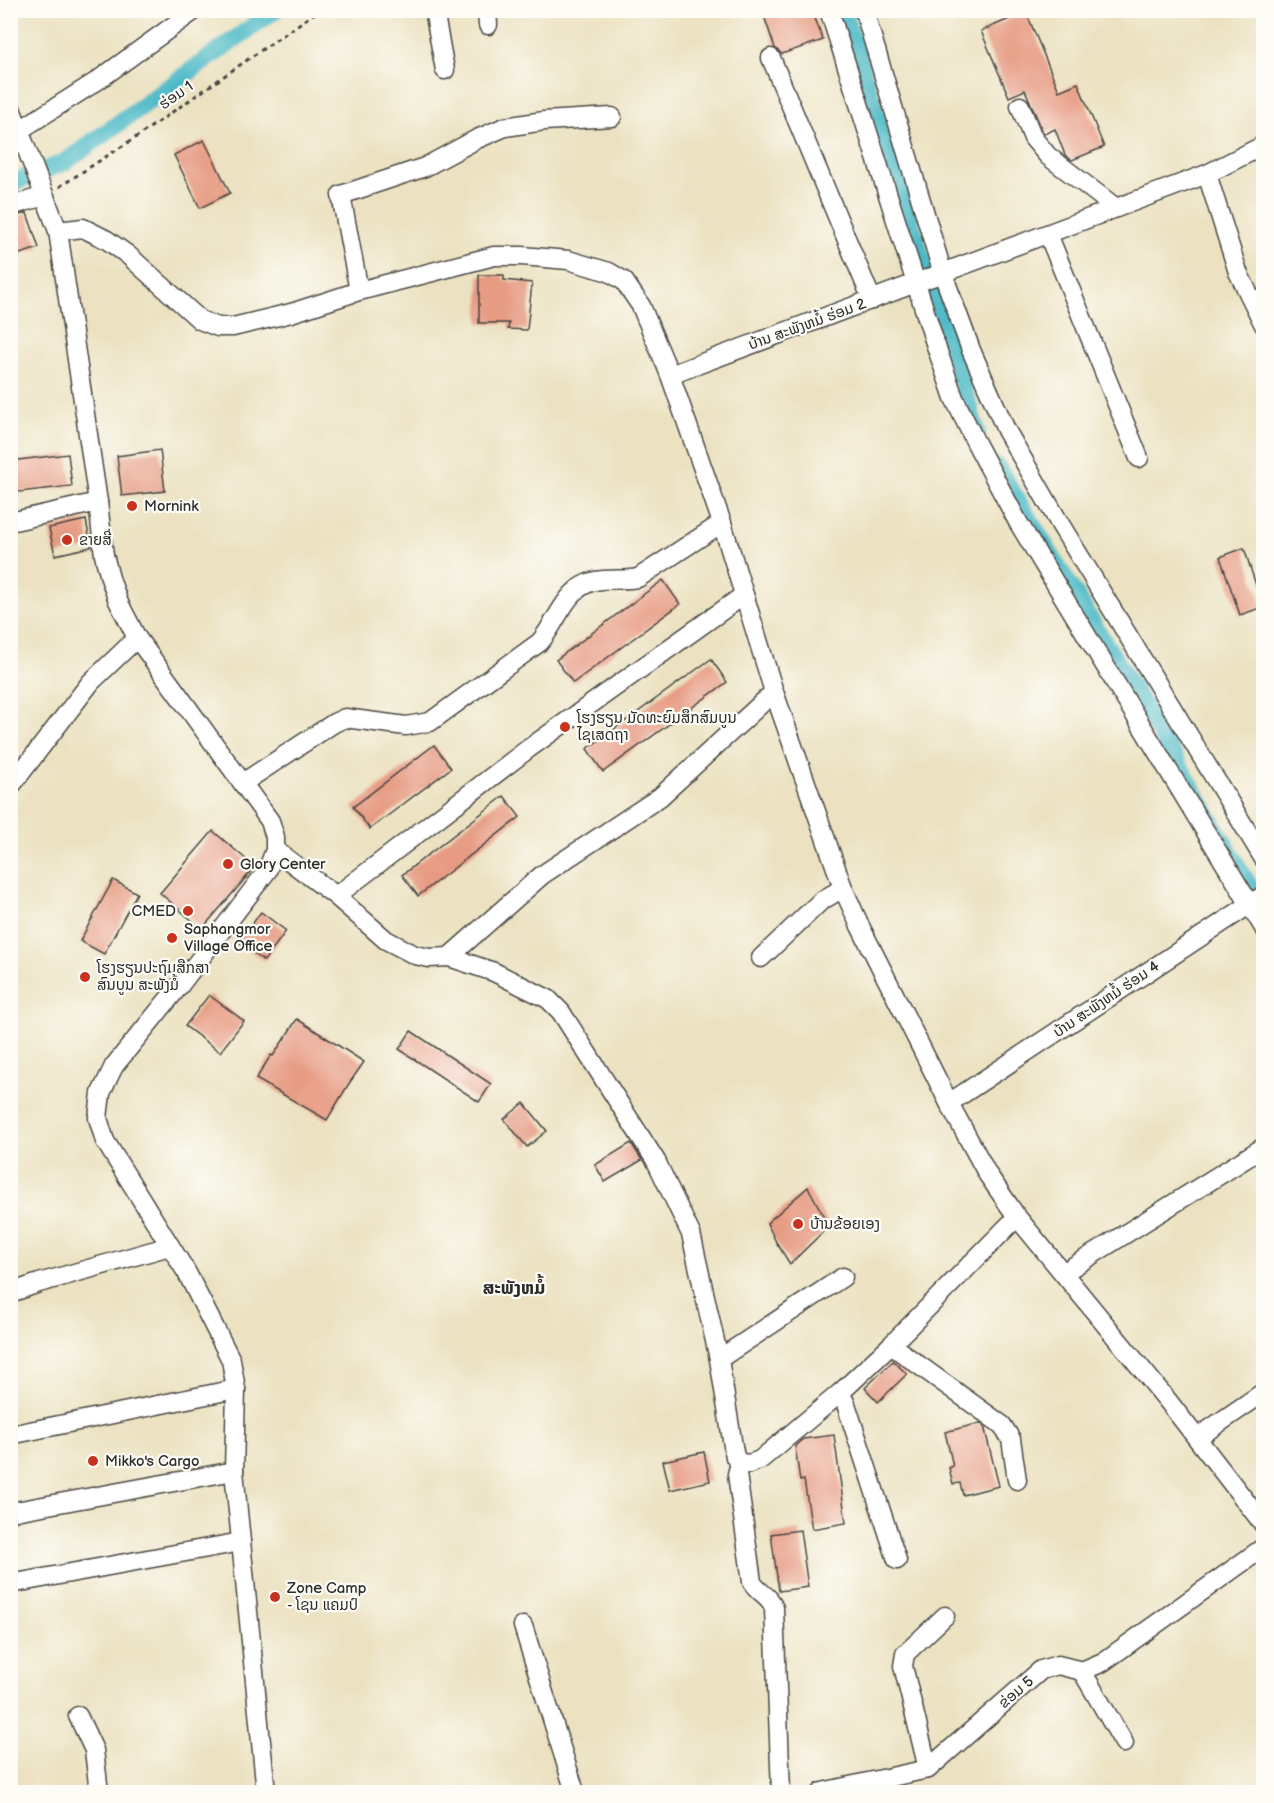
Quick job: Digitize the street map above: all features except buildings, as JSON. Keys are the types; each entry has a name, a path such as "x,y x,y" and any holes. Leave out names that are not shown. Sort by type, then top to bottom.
{"street":[{"path":"20,130 97,81 195,10"},
{"path":"434,10 446,70"},
{"path":"829,10 954,398 1018,522 1232,873 1256,900 1263,928"},
{"path":"864,10 943,274 971,350 1006,430 1060,524 1263,859"},
{"path":"771,58 872,300"},
{"path":"10,106 58,231 104,555 110,579 118,601 137,638 244,782 270,821 275,837 275,850 267,871 180,985 114,1066 101,1093 98,1118 105,1141 187,1274 231,1360 236,1389 234,1470 266,1792"},
{"path":"1020,106 1034,138 1048,156 1116,208"},
{"path":"359,291 341,195 425,167 477,139 505,128 544,121 612,117"},
{"name":"ບ້ານ ສະພັງຫມໍ້ ຮ່ອມ 2","path":"670,375 1207,174 1263,145"},
{"path":"1207,174 1238,272 1263,325"},
{"path":"10,206 44,194"},
{"path":"58,231 83,228 107,240 129,255 200,320 218,327 233,327 291,313 359,291 494,256 568,260 609,272 624,281 641,306 670,375 722,523 774,692 843,888 949,1103 988,1175 1017,1217 1197,1438 1263,1525"},
{"path":"1048,234 1139,458"},
{"path":"10,522 98,502"},
{"path":"244,782 333,723 345,718 406,726 430,722 540,642 549,632 571,593 585,584 599,580 638,578 722,523"},
{"path":"336,896 528,749 744,595"},
{"path":"10,787 91,682 137,638"},
{"path":"449,957 542,876 660,797 774,692"},
{"path":"275,850 336,896 386,940 415,955 429,958 449,957 494,972 548,999 561,1012 656,1161 691,1234 719,1359 735,1457 740,1463 749,1464 760,1460 840,1393 891,1345 1017,1217"},
{"path":"761,958 821,901 843,888"},
{"name":"ບ້ານ ສະພັງຫມໍ້ ຮ່ອມ 4","path":"949,1103 1256,900"},
{"path":"1063,1273 1263,1147"},
{"path":"10,1293 170,1246"},
{"path":"719,1359 843,1277"},
{"path":"891,1345 1002,1425 1011,1439 1017,1480"},
{"path":"10,1435 236,1389"},
{"path":"1197,1438 1263,1392"},
{"path":"840,1393 846,1404 897,1560"},
{"path":"740,1463 737,1473 752,1582 761,1593 768,1596 774,1608 781,1792"},
{"path":"10,1512 234,1470"},
{"path":"10,1584 241,1542"},
{"path":"1124,1743 1082,1671 1103,1662 1263,1547"},
{"path":"928,1769 903,1666 906,1653 945,1616"},
{"path":"523,1626 575,1792"},
{"name":"ຂ່ອມ 5","path":"822,1792 928,1769 1041,1670 1058,1665 1082,1671"},
{"path":"78,1716 94,1750 98,1767 99,1792"}],"path":[{"name":"ຮ່ອມ 1","path":"44,194 138,136 318,10"}],"waterway":[{"path":"10,184 65,162 275,10"},
{"path":"843,10 925,267"},
{"path":"934,291 977,433"},
{"path":"997,467 1163,738 1251,889"}],"place":[{"name":"Mornink","path":"132,506"},
{"name":"ຂາຍສີ່","path":"67,540"},
{"name":"ໂຮງຮຽນ ມັດທະຍົມສຶກສົມບູນ ໄຊເສດຖາ","path":"565,727"},
{"name":"Glory Center","path":"228,864"},
{"name":"CMED","path":"188,911"},
{"name":"Saphangmor Village Office","path":"172,938"},
{"name":"ໂຮງຮຽນປະຖົມສືກສາ ສົນບູນ ສະພັງມໍ້","path":"85,977"},
{"name":"ບ້ານຂ້ອຍເອງ","path":"798,1224"},
{"name":"Mikko's Cargo","path":"93,1461"},
{"name":"Zone Camp - ໂຊນ ແຄມປ໌","path":"275,1597"}],"district":[{"name":"ສະພັງຫມໍ້","path":"514,1288"}]}
